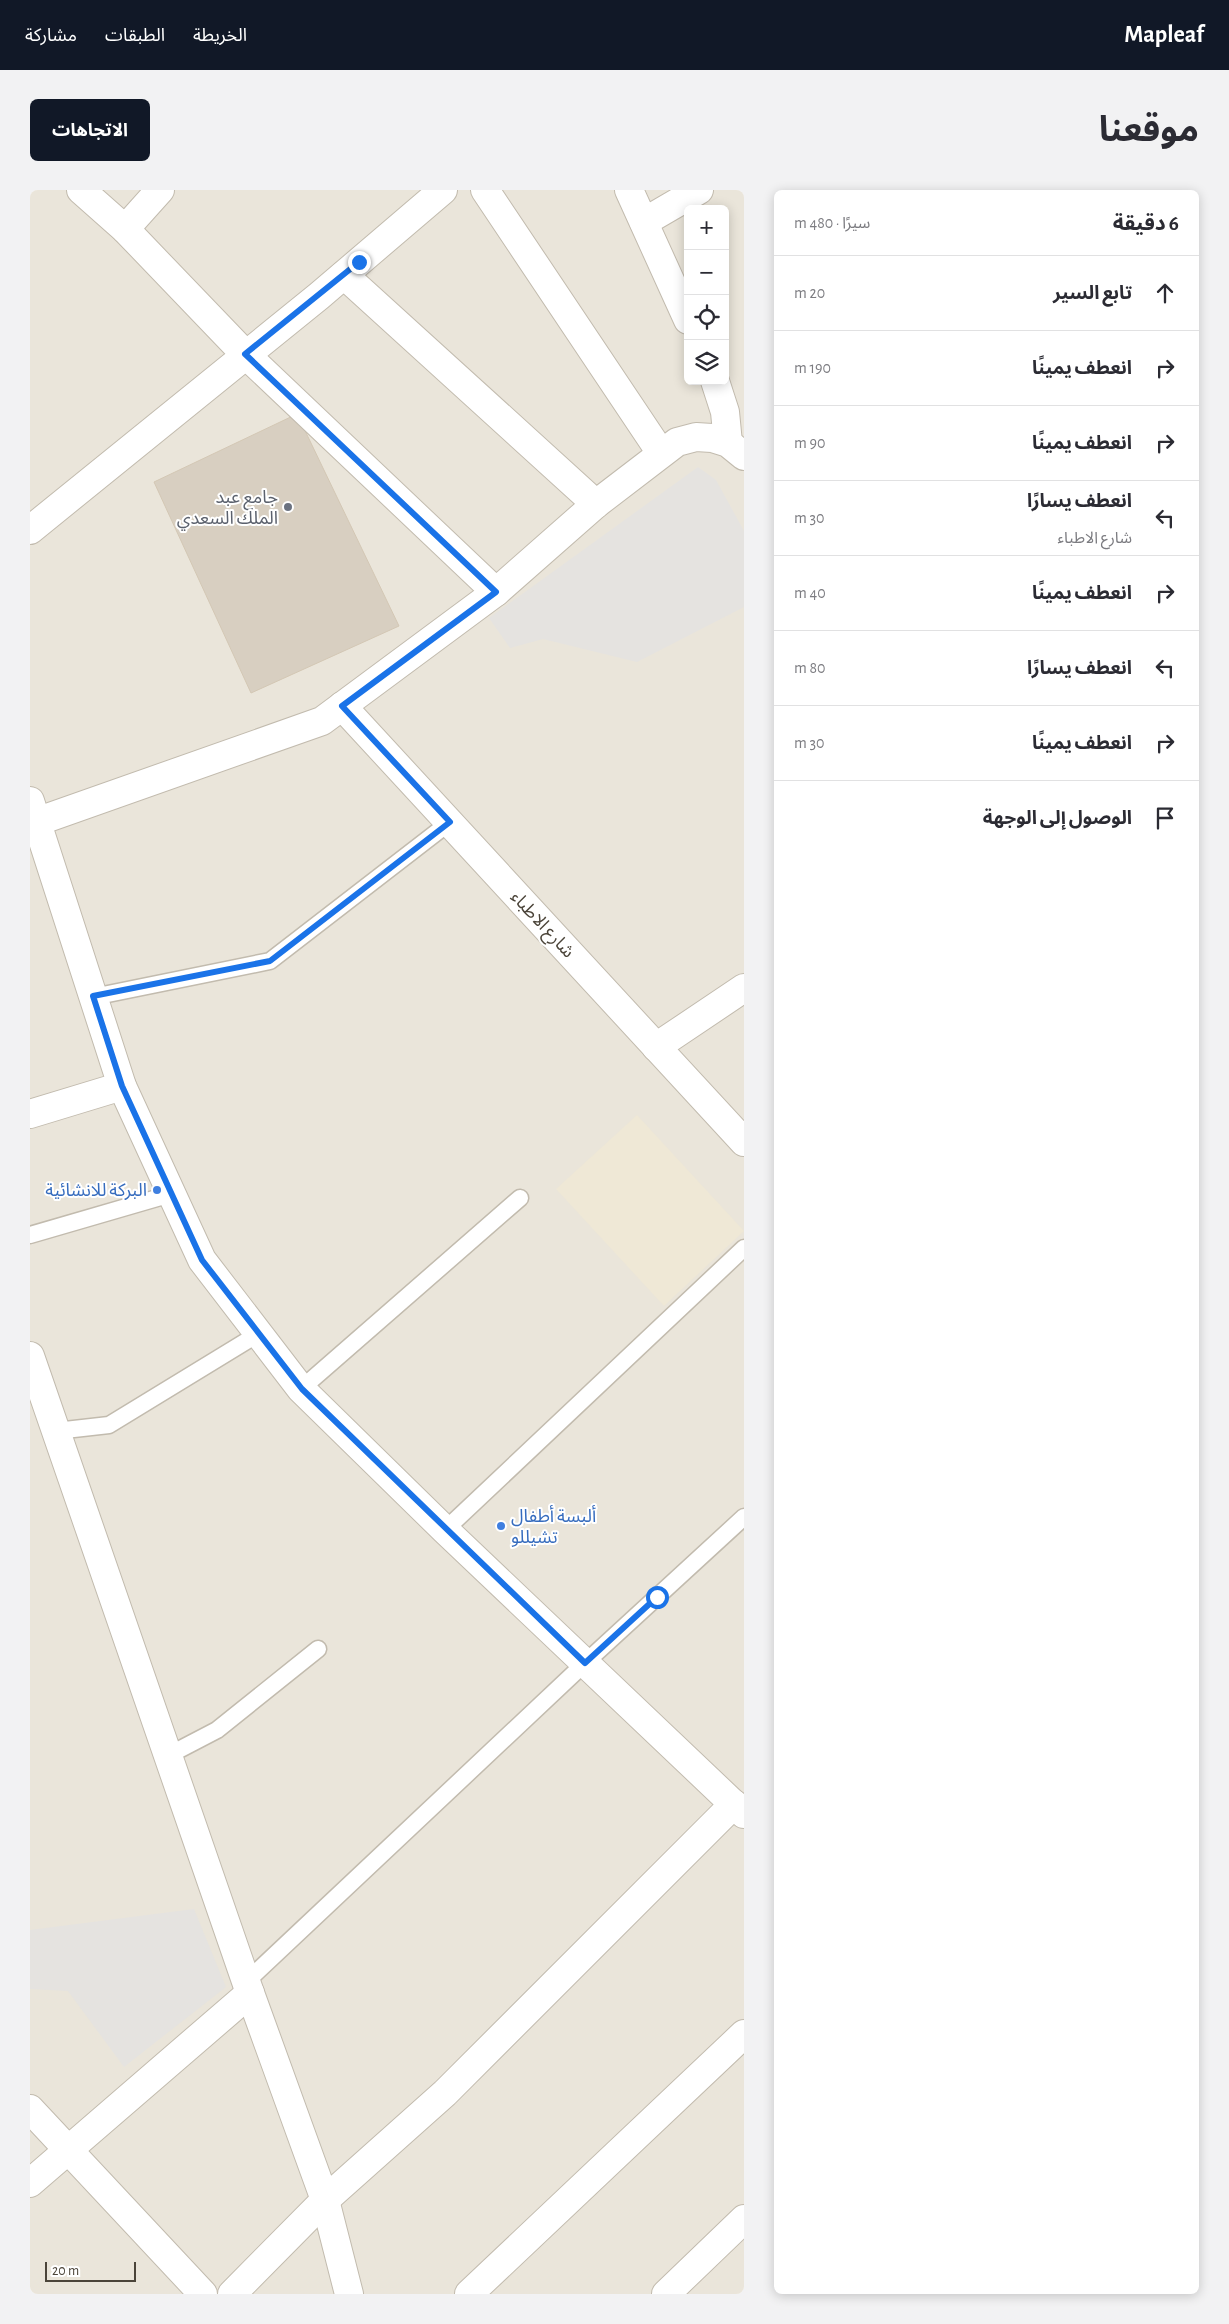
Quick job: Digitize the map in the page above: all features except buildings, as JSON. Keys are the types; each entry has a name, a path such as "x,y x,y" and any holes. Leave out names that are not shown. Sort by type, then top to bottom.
{"street":[{"path":"81,190 125,229 245,354 496,592"},
{"path":"125,229 160,190"},
{"path":"485,190 661,453"},
{"path":"629,190 684,311"},
{"path":"644,222 699,190"},
{"path":"30,530 344,275 433,193"},
{"path":"344,275 596,504"},
{"path":"716,385 736,450"},
{"path":"232,2294 324,2200 445,2093 741,1804 585,1663 302,1389 202,1260 122,1086 33,812 322,721 496,592 596,504 677,442 696,437 712,438 736,450"},
{"name":"شارع الاطباء","path":"342,706 744,1142"},
{"path":"656,1047 744,988"},
{"path":"30,1114 122,1086"},
{"path":"31,1364 56,1430 324,2200 349,2294"},
{"path":"30,2183 249,1987"},
{"path":"468,2294 744,2034"},
{"path":"30,2109 203,2294"},
{"path":"666,2294 744,2219"}],"lane":[{"path":"93,996 270,961 450,822"},
{"path":"30,1235 171,1194"},
{"path":"302,1389 520,1198"},
{"path":"446,1530 744,1248"},
{"path":"56,1430 109,1425 258,1334"},
{"path":"249,1987 585,1663 744,1517"},
{"path":"168,1755 217,1730 318,1649"}],"shaded area":[{"path":"30,190 744,190 744,2294 30,2294"},
{"path":"698,467 716,480 744,531 744,607 637,662 543,639 510,648 489,618"},
{"path":"637,1115 744,1231 664,1306 556,1189"},
{"path":"194,1909 226,1987 124,2067 68,1991 30,1989 30,1930"}],"place":[{"name":"جامع عبد الملك السعدي","path":"288,507"},
{"name":"البركة للانشائية","path":"157,1190"},
{"name":"ألبسة أطفال تشيللو","path":"501,1526"}],"route":[{"path":"359,262 245,354 496,592 342,706 450,822 270,961 93,996 122,1086 202,1260 302,1389 585,1663 657,1597"}]}
